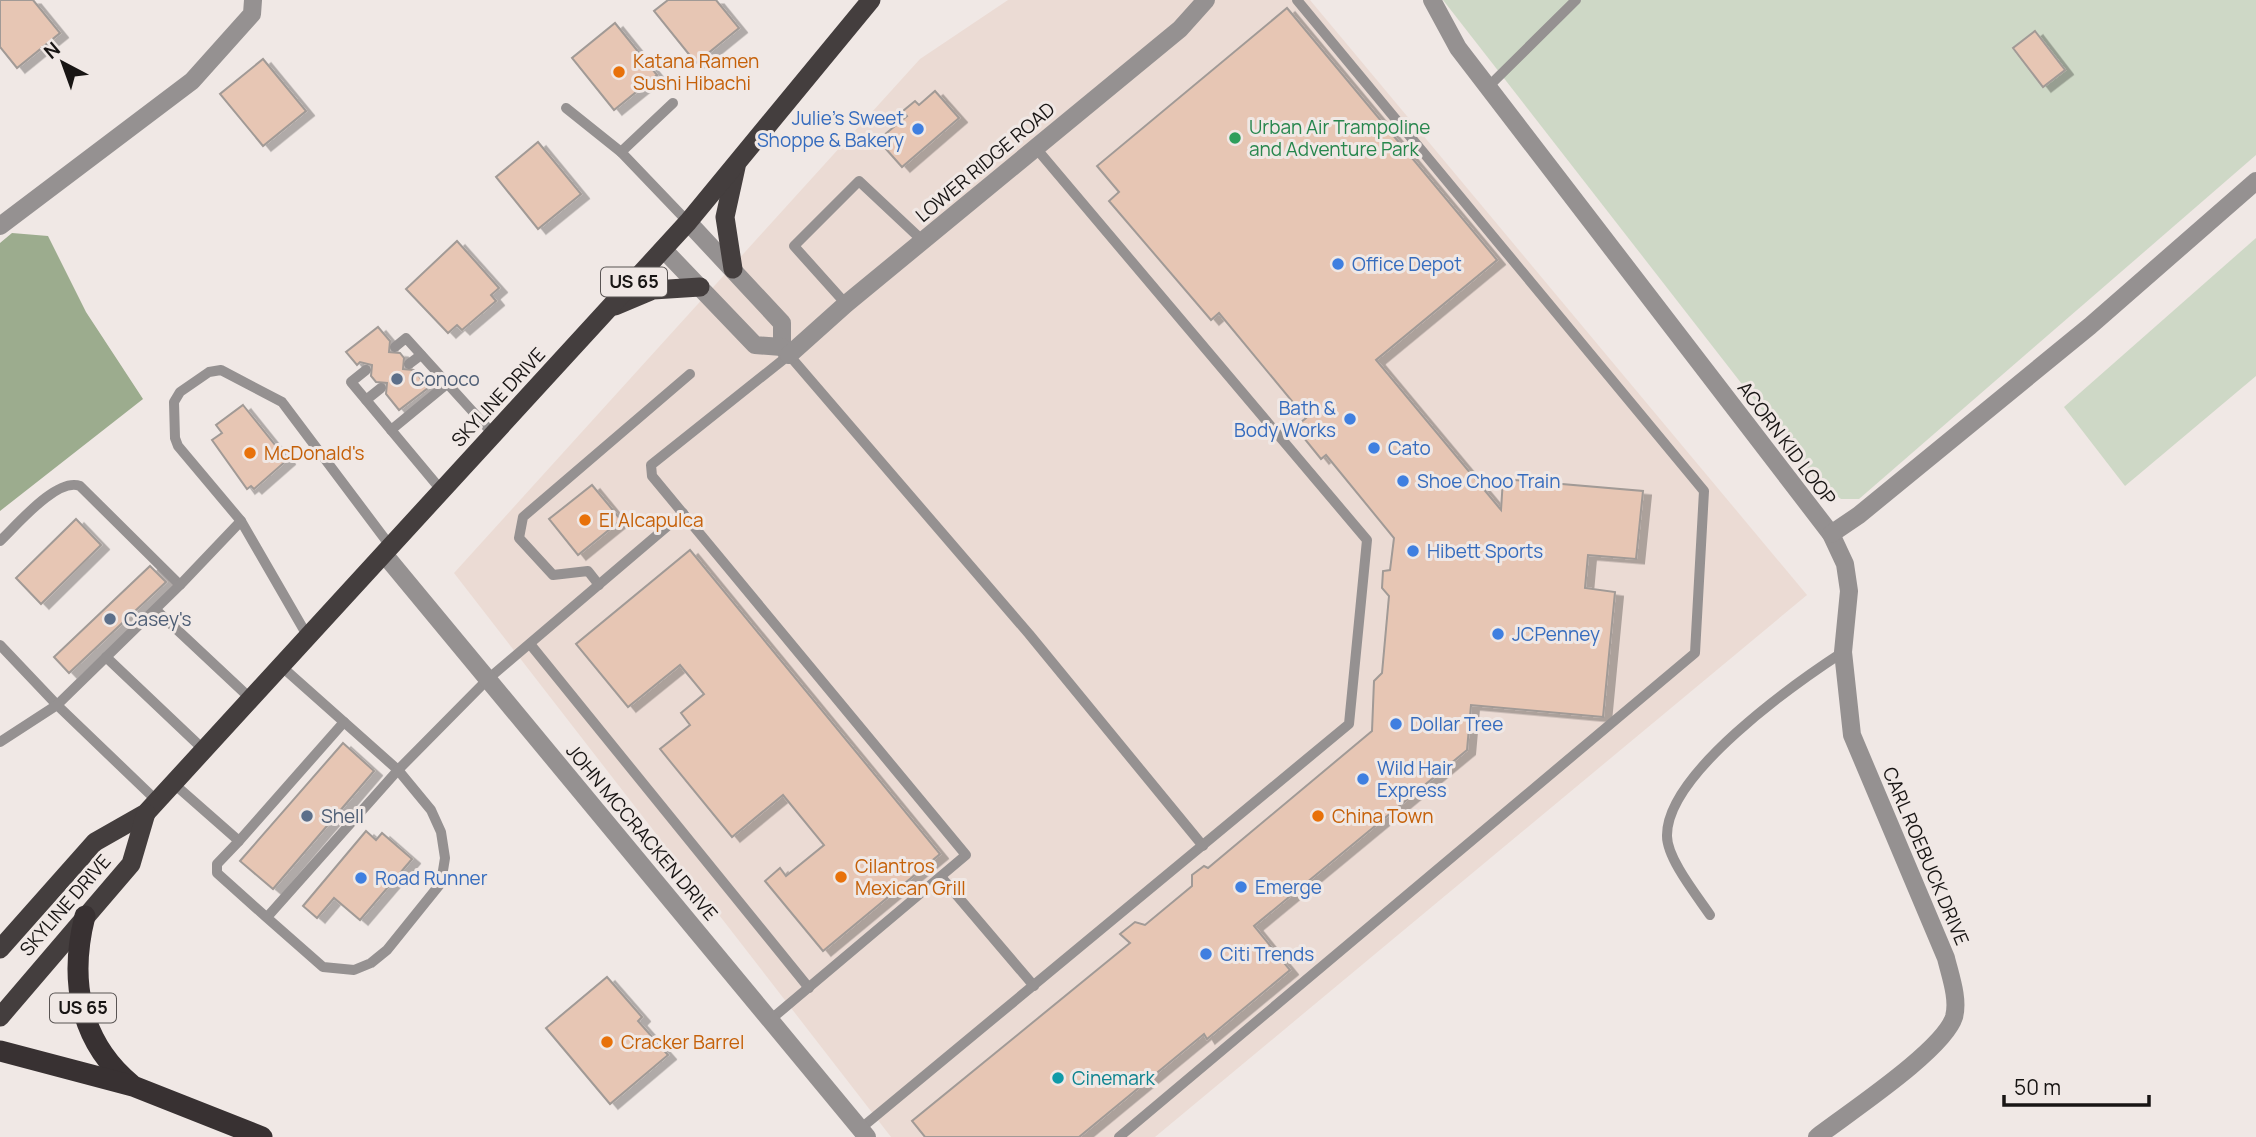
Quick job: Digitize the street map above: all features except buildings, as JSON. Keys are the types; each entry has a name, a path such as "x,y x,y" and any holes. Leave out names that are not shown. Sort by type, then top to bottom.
{"highway":[{"name":"SKYLINE DRIVE","path":"0,949 95,842 151,807 494,435 688,222 872,0"},
{"path":"733,269 725,217 737,160"},
{"path":"611,307 653,290 700,287"},
{"name":"SKYLINE DRIVE","path":"0,1017 131,864 151,807"},
{"name":"US 65","path":"85,916 76,962 83,1009 103,1054 133,1086 262,1137"},
{"path":"0,1051 133,1086"}],"street":[{"path":"0,226 192,81 252,14 253,0"},
{"name":"LOWER RIDGE ROAD","path":"785,351 846,304 1180,29 1206,0"},
{"name":"ACORN KID LOOP","path":"1432,0 1458,48 1831,534 1859,515 2090,326 2256,181"},
{"path":"663,249 755,345 785,351 782,323 688,222"},
{"name":"CARL ROEBUCK DRIVE","path":"1817,1137 1939,1042 1954,1016 1954,993 1946,958 1852,735 1843,652 1849,591 1845,564 1831,534"},
{"name":"JOHN MCCRACKEN DRIVE","path":"388,550 488,679 864,1133"}],"lane":[{"path":"1119,1137 1695,653 1704,491 1297,0"},
{"path":"1489,86 1576,0"},
{"path":"621,152 673,103"},
{"path":"566,108 621,152 688,222"},
{"path":"864,1133 1034,986 1349,724 1368,546 1359,531 1035,148"},
{"path":"846,304 794,246 859,181 923,241"},
{"path":"395,347 406,338 494,435"},
{"path":"770,1020 962,861 966,853 652,476 651,465 785,351 1028,634 1203,846"},
{"path":"409,364 421,355"},
{"path":"308,637 241,521 178,446 175,438 174,402 180,392 209,372 220,370 282,401 388,550"},
{"path":"366,370 351,382 442,491"},
{"path":"599,585 588,571 553,575 519,538 523,517 690,374"},
{"path":"391,430 447,384"},
{"path":"366,400 381,388"},
{"path":"0,541 58,487 72,483 80,486 180,585"},
{"path":"265,916 270,915 398,770 488,679 683,513"},
{"path":"2,736 57,705 156,610 241,521"},
{"path":"156,610 251,699"},
{"path":"530,643 810,988"},
{"path":"0,645 151,807"},
{"path":"1710,915 1678,866 1667,838 1674,806 1691,777 1719,750 1812,672 1843,652"},
{"path":"106,657 204,750"},
{"path":"281,666 344,722 398,770 431,810 441,832 445,858 441,883 387,950 371,963 354,970 323,967 217,873 217,864 344,722"},
{"path":"173,783 239,841"},
{"path":"942,878 1034,986"}],"shaded area":[{"path":"1008,0 1310,0 1807,595 1155,1137 891,1137 454,573 920,59"}],"green space":[{"path":"1443,0 2256,0 2256,155 1859,499 1841,499 1819,483"},
{"path":"12,233 48,236 86,312 143,399 0,511 0,243"},
{"path":"2256,238 2256,376 2125,486 2064,407"}],"place":[{"name":"Katana Ramen Sushi Hibachi","path":"619,72"},
{"name":"Julie's Sweet Shoppe & Bakery","path":"918,129"},
{"name":"Urban Air Trampoline and Adventure Park","path":"1235,138"},
{"name":"Office Depot","path":"1338,264"},
{"name":"Conoco","path":"397,379"},
{"name":"Bath & Body Works","path":"1350,419"},
{"name":"Cato","path":"1374,448"},
{"name":"McDonald's","path":"250,453"},
{"name":"Shoe Choo Train","path":"1403,481"},
{"name":"El Alcapulca","path":"585,520"},
{"name":"Hibett Sports","path":"1413,551"},
{"name":"Casey's","path":"110,619"},
{"name":"JCPenney","path":"1498,634"},
{"name":"Dollar Tree","path":"1396,724"},
{"name":"Wild Hair Express","path":"1363,779"},
{"name":"Shell","path":"307,816"},
{"name":"China Town","path":"1318,816"},
{"name":"Cilantros Mexican Grill","path":"841,877"},
{"name":"Road Runner","path":"361,878"},
{"name":"Emerge","path":"1241,887"},
{"name":"Citi Trends","path":"1206,954"},
{"name":"Cracker Barrel","path":"607,1042"},
{"name":"Cinemark","path":"1058,1078"}]}
